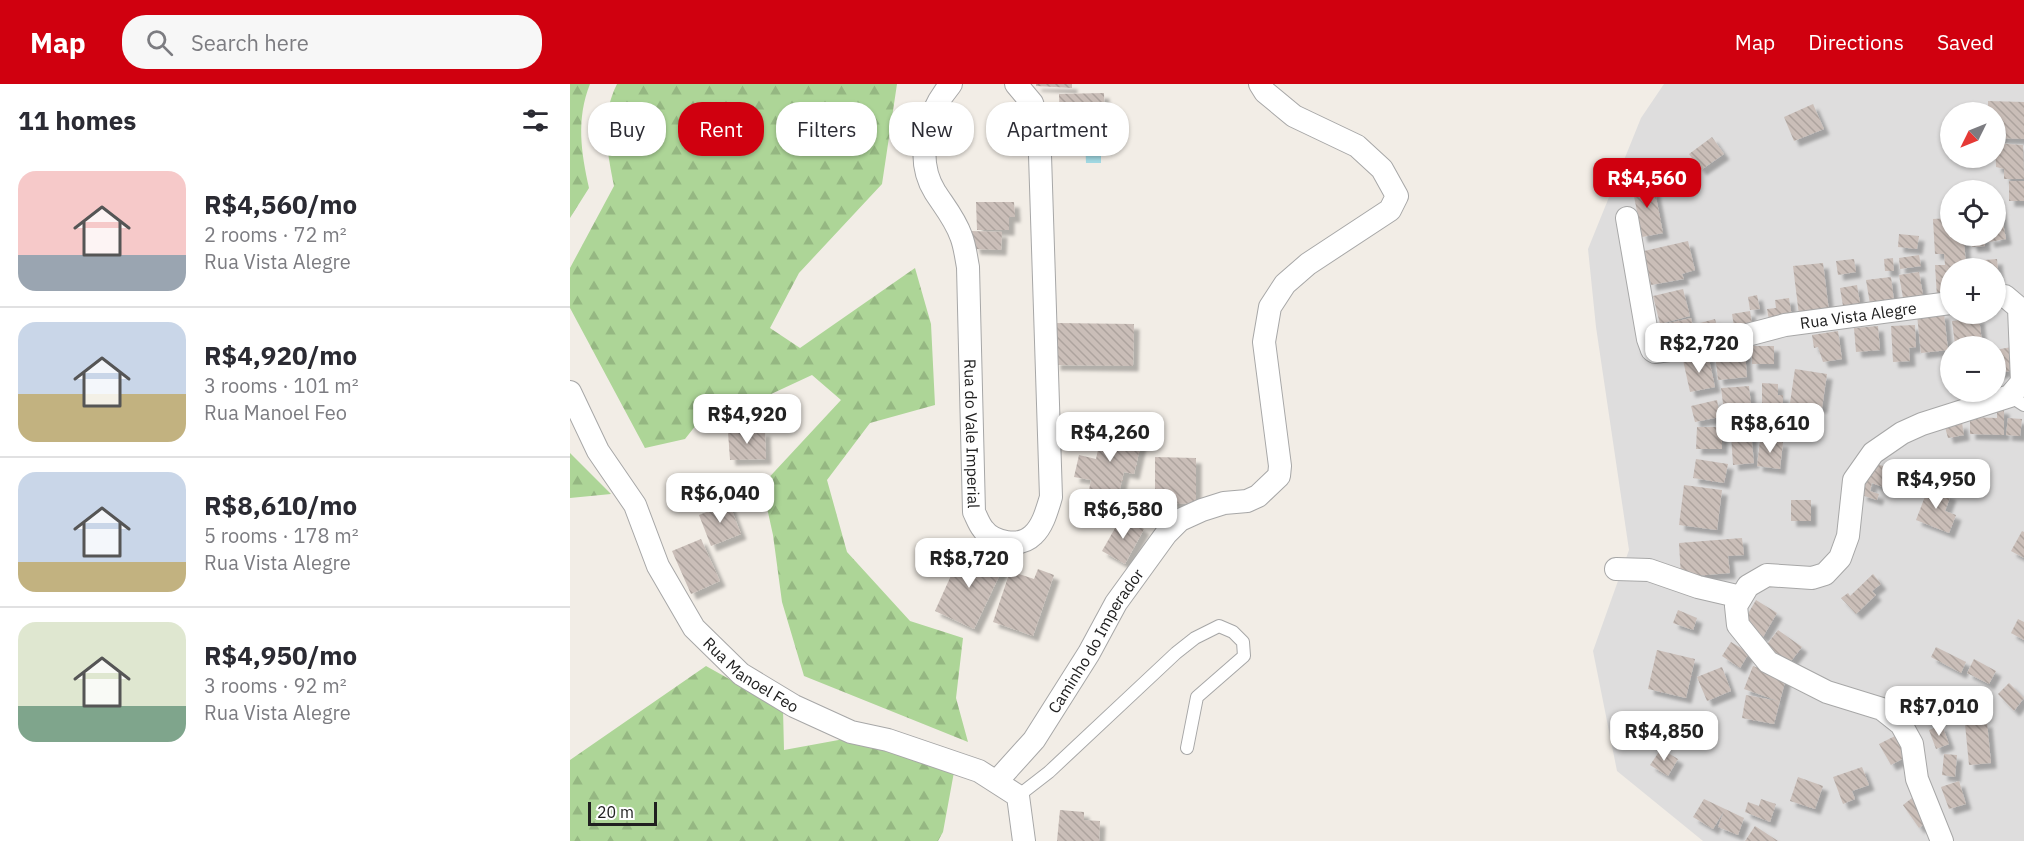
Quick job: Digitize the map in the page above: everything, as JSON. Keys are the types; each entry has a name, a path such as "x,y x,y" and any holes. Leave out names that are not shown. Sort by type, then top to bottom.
{"street":[{"name":"Rua do Vale Imperial","path":"951,84 933,114 924,138 926,165 934,190 950,212 961,236 968,267 974,512 984,531 999,540 1019,543 1033,536 1044,518 1051,497 1039,124 1032,103 1016,84"},
{"name":"Caminho do Imperador","path":"997,781 1034,741 1089,653 1116,603 1166,534 1180,520 1202,510 1224,503 1247,501 1258,496 1279,477 1280,466 1264,342 1270,307 1285,284 1308,264 1390,210 1396,202 1397,196 1389,178 1357,146 1294,116 1265,92 1260,84"},
{"name":"Rua Vista Alegre","path":"1628,218 1648,339 1655,352 1717,343 1785,325 1940,304"},
{"path":"1942,841 1917,779 1912,744 1901,724 1882,709 1827,692 1768,662 1738,625 1736,606 1748,586 1767,575 1812,578 1825,574 1840,558 1848,536 1854,480 1874,453 1902,433 1922,424 2017,400 2022,382 2019,308 2006,297"},
{"name":"Rua Manoel Feo","path":"570,392 598,451 635,505 658,566 694,628 741,674 794,706 852,732 954,760 997,781 1018,796"},
{"path":"1616,568 1649,570 1698,587 1741,597"},
{"path":"1018,796 1024,841"}],"lane":[{"path":"1018,796 1049,772 1182,648 1195,638 1219,626 1233,632 1243,642 1244,656 1197,697 1187,748"}],"shaded area":[{"path":"1664,84 2024,84 2024,841 1703,841 1617,771 1593,651 1629,550 1596,327 1588,249 1641,118"}],"green space":[{"path":"570,84 590,84 581,123 589,188 570,218"},
{"path":"617,84 897,84 894,102 889,102 889,137 882,184 799,273 770,328 800,348 915,268 931,324 935,405 870,423 827,480 847,552 910,621 963,638 956,698 968,742 804,676 782,602 773,535 762,485 841,400 812,375 769,395 719,396 685,439 645,448 570,308 570,268 614,186 609,156 666,156 666,102 610,102"},
{"path":"570,453 611,494 570,498"},
{"path":"706,666 783,709 784,750 855,737 954,772 943,832 938,841 570,841 570,760"}],"water":[{"path":"1086,156 1101,156 1101,163 1086,163"}],"building":[{"path":"1036,84 1072,84 1072,88 1036,86"},
{"path":"1104,93 1104,102 1059,102 1059,94"},
{"path":"1988,101 2024,102 2024,139 2006,138 2006,102"},
{"path":"1813,104 1824,129 1794,141 1784,117"},
{"path":"1712,137 1724,154 1701,170 1689,154"},
{"path":"2006,144 2023,145 2024,179 2004,179 2004,169 2000,168 2006,168"},
{"path":"2009,181 2024,181 2024,201 2009,201"},
{"path":"1653,182 1663,233 1642,237 1632,186"},
{"path":"976,202 1014,202 1015,217 1009,217 1009,230 977,230"},
{"path":"1933,219 1940,219 1940,246 1965,246 1965,258 1944,258 1944,254 1935,254"},
{"path":"971,231 1002,232 1001,250 975,249"},
{"path":"1899,234 1919,236 1917,249 1898,247"},
{"path":"1688,241 1695,270 1682,274 1684,279 1651,285 1644,251"},
{"path":"1919,255 1921,266 1900,269 1899,258"},
{"path":"1893,258 1894,271 1885,271 1884,259"},
{"path":"1854,259 1856,272 1838,275 1836,261"},
{"path":"1823,263 1829,311 1799,315 1793,266"},
{"path":"1935,265 1940,265 1940,297 1937,297"},
{"path":"1919,272 1923,295 1903,298 1899,275"},
{"path":"1891,277 1894,301 1870,304 1866,280"},
{"path":"1857,285 1860,303 1843,306 1840,288"},
{"path":"1683,289 1690,316 1660,324 1653,296"},
{"path":"1757,295 1760,309 1750,310 1748,297"},
{"path":"1789,298 1792,317 1769,320 1767,309 1776,308 1775,300"},
{"path":"1750,311 1753,329 1735,332 1732,314"},
{"path":"1940,313 1940,324 1945,324 1946,336 1940,336 1940,351 1921,353 1917,315"},
{"path":"1691,318 1696,340 1665,346 1660,325"},
{"path":"1715,319 1720,337 1705,341 1700,323"},
{"path":"1056,323 1134,324 1133,366 1055,365"},
{"path":"1952,324 1980,324 1981,336 1954,336"},
{"path":"1915,325 1916,347 1909,348 1910,361 1893,362 1891,326"},
{"path":"1878,326 1880,350 1856,352 1854,328"},
{"path":"1838,331 1842,359 1823,362 1818,347 1814,348 1812,335"},
{"path":"1752,346 1774,346 1774,364 1752,364"},
{"path":"2017,346 2015,370 2006,372 2006,348"},
{"path":"1745,352 1747,377 1718,380 1715,354"},
{"path":"1708,355 1715,387 1690,392 1683,360"},
{"path":"1795,369 1827,374 1822,408 1790,403"},
{"path":"1762,383 1778,384 1778,395 1783,395 1783,407 1762,407"},
{"path":"1749,386 1753,424 1726,427 1721,388"},
{"path":"1717,400 1720,417 1695,422 1691,406"},
{"path":"1997,408 2004,409 2004,435 1970,434 1970,417 1997,418"},
{"path":"1758,409 1795,411 1794,431 1757,429"},
{"path":"2008,418 2022,419 2020,436 2006,435"},
{"path":"1962,423 1964,435 1948,438 1945,427"},
{"path":"1103,427 1143,435 1134,474 1124,472 1117,501 1088,495 1091,480 1074,477 1079,455 1096,459"},
{"path":"1697,427 1722,427 1722,449 1696,449"},
{"path":"765,431 766,459 730,460 728,432"},
{"path":"1751,432 1754,463 1733,465 1731,434"},
{"path":"1760,440 1783,442 1780,469 1757,466"},
{"path":"1155,457 1196,458 1196,504 1155,503"},
{"path":"1696,459 1728,464 1724,483 1693,478"},
{"path":"1871,462 1889,468 1883,487 1872,483 1870,491 1879,494 1877,500 1861,495"},
{"path":"1684,485 1722,490 1717,530 1679,525"},
{"path":"1929,486 1951,495 1945,511 1956,515 1949,533 1916,520"},
{"path":"1791,500 1811,500 1811,521 1791,521"},
{"path":"729,503 741,534 711,546 699,515"},
{"path":"1122,516 1144,529 1125,564 1102,551"},
{"path":"2022,531 2024,532 2024,558 2011,551"},
{"path":"1742,538 1744,555 1728,556 1730,573 1681,577 1679,543"},
{"path":"701,539 720,581 691,594 672,551"},
{"path":"963,549 1003,568 974,629 935,611"},
{"path":"1038,569 1054,575 1033,636 993,622 1010,571 1034,579"},
{"path":"1873,574 1881,584 1872,591 1876,595 1856,614 1841,598 1848,593 1850,596"},
{"path":"1756,600 1777,613 1763,637 1742,624"},
{"path":"1678,610 1697,618 1693,630 1673,623"},
{"path":"2018,619 2024,622 2024,640 2011,633"},
{"path":"1778,630 1802,647 1788,665 1765,647"},
{"path":"1731,642 1749,653 1740,668 1722,656"},
{"path":"1936,647 1966,662 1961,673 1931,657"},
{"path":"1657,650 1695,659 1686,698 1648,689"},
{"path":"1974,659 1996,671 1989,684 1967,673"},
{"path":"1753,666 1786,678 1774,724 1742,718 1746,695 1778,701 1744,689"},
{"path":"1722,667 1731,691 1707,701 1697,677"},
{"path":"2009,683 2024,698 2014,711 1998,694"},
{"path":"1987,722 1991,763 1969,765 1965,724"},
{"path":"1942,725 1949,744 1936,749 1929,730"},
{"path":"1895,736 1906,757 1891,765 1879,744"},
{"path":"1661,749 1678,759 1668,776 1650,765"},
{"path":"1944,754 1957,755 1955,777 1942,775"},
{"path":"1862,767 1869,785 1852,791 1855,799 1843,804 1833,777"},
{"path":"1798,777 1823,786 1815,809 1790,801"},
{"path":"1959,781 1966,804 1949,809 1941,787"},
{"path":"1912,798 1928,821 1919,828 1903,805"},
{"path":"1704,799 1744,818 1738,835 1718,827 1724,811 1713,829 1693,817"},
{"path":"1761,799 1776,804 1770,822 1745,812 1748,802 1759,806"},
{"path":"1060,810 1084,812 1084,820 1100,821 1099,841 1057,841"},
{"path":"1755,826 1778,841 1745,841"}]}
